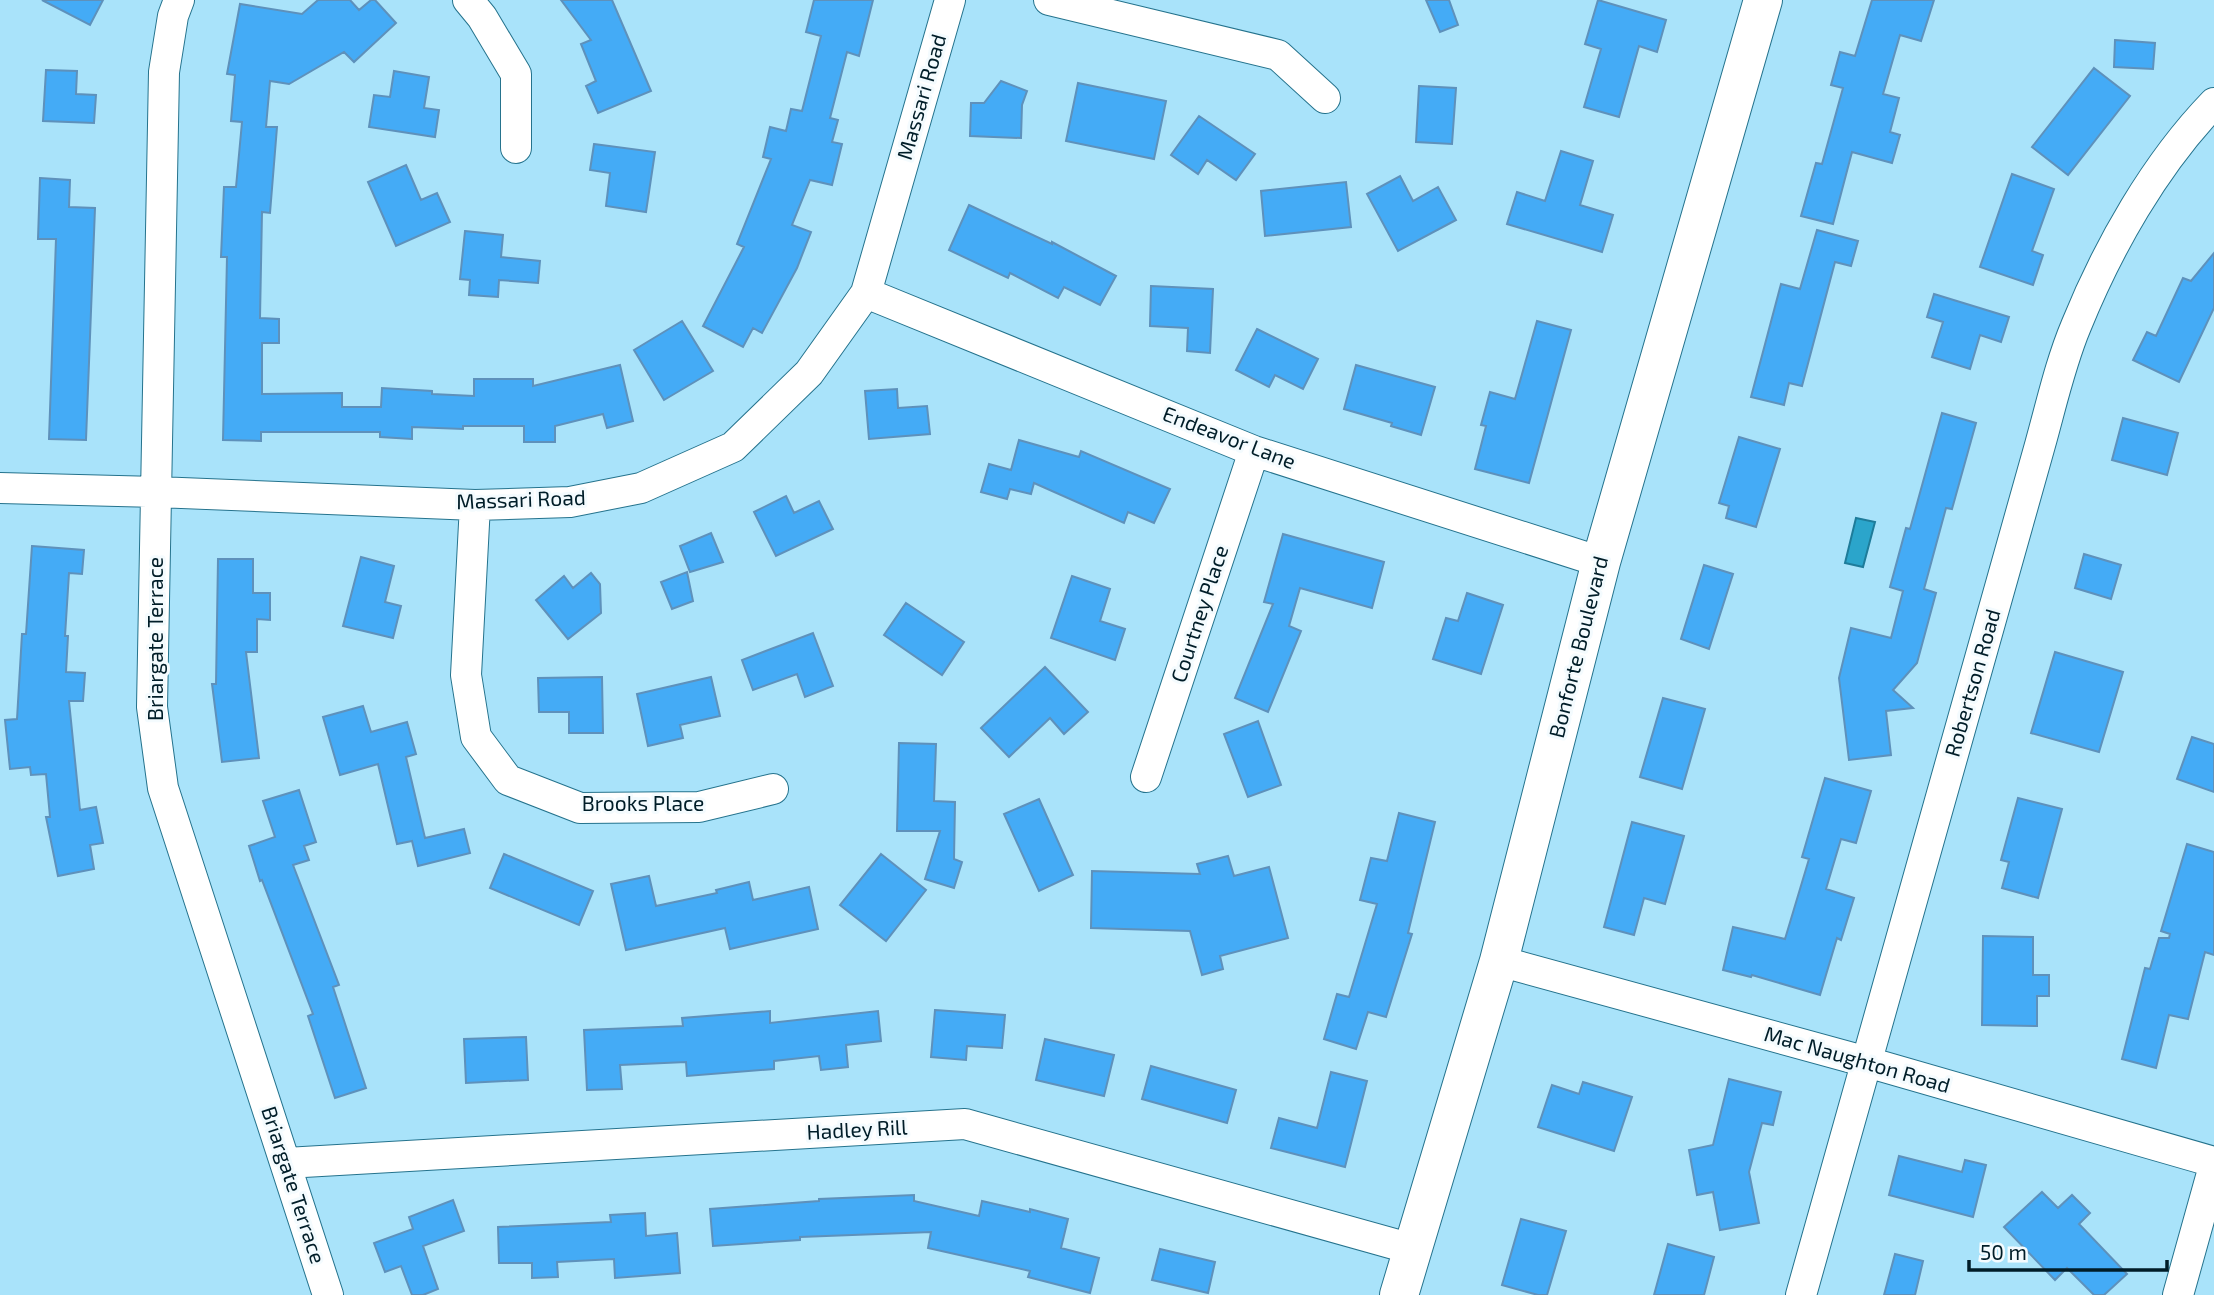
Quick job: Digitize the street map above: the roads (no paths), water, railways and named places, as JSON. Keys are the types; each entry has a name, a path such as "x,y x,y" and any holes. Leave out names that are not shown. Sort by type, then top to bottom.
{"main road":[{"name":"Bonforte Boulevard","path":"1399,1295 1499,961 1601,562 1762,0"}],"street":[{"name":"Briargate Terrace","path":"179,0 173,16 164,72 152,707 163,788 328,1295"},
{"path":"468,0 482,17 516,74 516,148"},
{"name":"Massari Road","path":"0,488 475,505 569,502 640,488 733,447 809,373 866,293 950,0"},
{"path":"1049,0 1278,55 1325,97"},
{"name":"Robertson Road","path":"1801,1295 2039,445 2075,327 2116,240 2129,219 2170,154 2214,103"},
{"name":"Endeavor Lane","path":"866,293 1254,451 1601,562"},
{"name":"Courtney Place","path":"1146,777 1254,451"},
{"name":"Brooks Place","path":"475,505 466,675 476,737 508,779 580,808 699,807 773,789"},
{"name":"Mac Naughton Road","path":"1499,961 1867,1062 2214,1164"},
{"name":"Hadley Rill","path":"286,1163 965,1124 1412,1249"},
{"path":"2178,1295 2214,1164"}],"water":[{"path":"1856,518 1875,522 1863,567 1845,563"}]}
